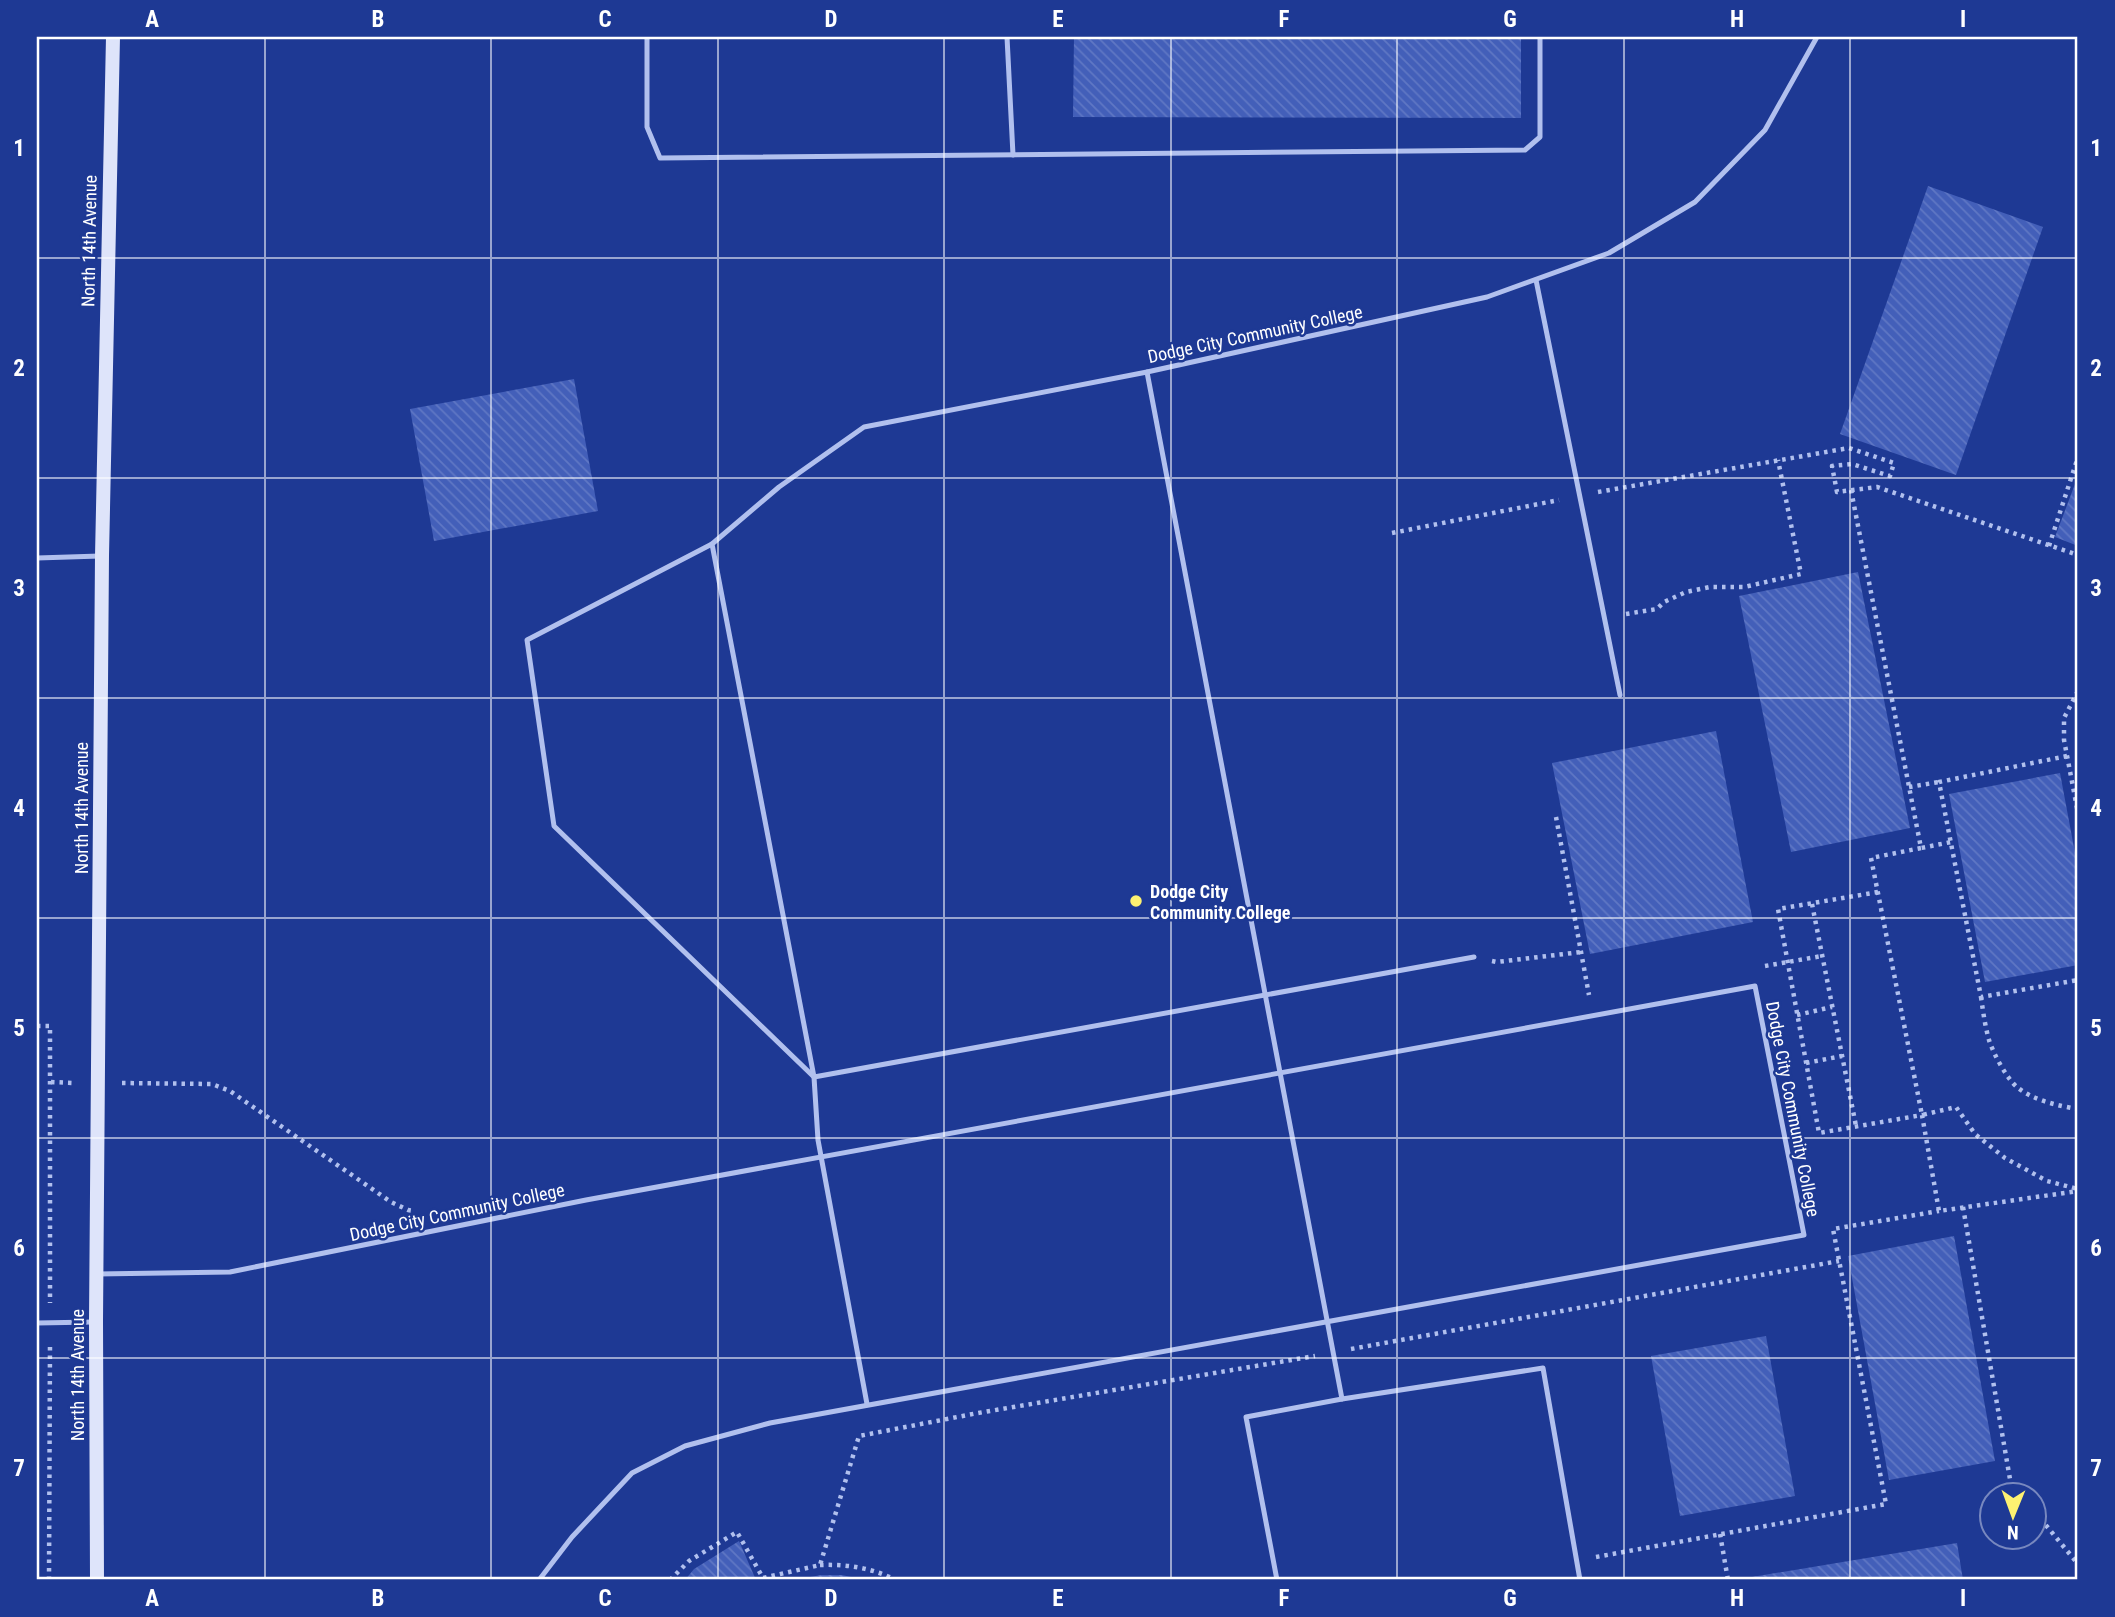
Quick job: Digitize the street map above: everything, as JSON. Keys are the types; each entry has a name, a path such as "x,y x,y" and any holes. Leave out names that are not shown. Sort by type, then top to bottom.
{"main road":[{"name":"North 14th Avenue","path":"97,1580 96,1321 102,556 113,37"}],"lane":[{"path":"647,37 647,127 660,158 1525,150 1540,137 1540,37"},
{"path":"1007,37 1013,155"},
{"name":"Dodge City Community College","path":"814,1077 554,827 527,640 712,544 779,487 864,426 1147,372 1487,298 1609,253 1695,202 1765,130 1817,37"},
{"path":"1536,280 1620,695"},
{"path":"1147,372 1342,1399"},
{"path":"712,544 814,1077 818,1140 867,1404"},
{"path":"37,558 102,556"},
{"path":"814,1077 1474,957"},
{"name":"Dodge City Community College","path":"97,1274 230,1272 586,1200 1755,986 1804,1235 769,1423 685,1446 632,1473 572,1537 539,1580"},
{"path":"37,1323 96,1321"},
{"path":"1277,1580 1246,1417 1342,1399 1543,1368 1580,1580"}],"path":[{"path":"1392,533 1849,448 1894,463 1890,476 1852,464 1832,466 1837,492 1877,487 2078,555"},
{"path":"2049,545 2078,457"},
{"path":"1604,618 1657,609 1664,602 1686,592 1710,587 1744,587 1801,574 1778,460"},
{"path":"1851,490 1921,849"},
{"path":"2078,691 2064,718 2064,740 2078,813"},
{"path":"1909,787 2067,756"},
{"path":"1939,782 1989,1040 2016,1087 2061,1107 2078,1109"},
{"path":"1556,817 1590,1000"},
{"path":"1939,1211 1871,859 1951,842"},
{"path":"1878,892 1778,909 1819,1133 1956,1107 1975,1134 2006,1158 2047,1181 2078,1190"},
{"path":"1812,904 1856,1126"},
{"path":"1474,957 1497,962 1581,952"},
{"path":"1980,997 2078,980"},
{"path":"1797,1015 1832,1007"},
{"path":"37,1026 50,1026"},
{"path":"1806,1063 1842,1056"},
{"path":"51,1082 212,1084 230,1091 391,1202 417,1211"},
{"path":"1577,1560 1886,1504 1833,1229 2078,1190"},
{"path":"1964,1208 2010,1480"},
{"path":"820,1564 859,1436 1839,1261"},
{"path":"2048,1528 2078,1564"},
{"path":"670,1580 689,1561 737,1532 764,1578 820,1564 837,1564 865,1568 896,1580"},
{"path":"1720,1534 1728,1580"}],"building":[{"path":"1074,37 1521,37 1521,118 1073,117"},
{"path":"1928,186 2043,227 1956,475 1840,434"},
{"path":"574,379 598,511 434,541 410,409"},
{"path":"2078,476 2078,546 2055,537"},
{"path":"1858,572 1910,828 1791,852 1739,596"},
{"path":"1716,731 1753,922 1590,954 1552,763"},
{"path":"2060,773 2078,869 2078,965 1985,982 1949,794"},
{"path":"1954,1236 1995,1461 1889,1480 1848,1256"},
{"path":"1766,1336 1795,1496 1680,1516 1651,1356"},
{"path":"739,1541 756,1580 685,1580 694,1569"},
{"path":"1957,1543 1963,1580 1753,1580 1752,1577"},
{"path":"821,1575 842,1575 864,1580 800,1580"}],"place":[{"name":"Dodge City Community College","path":"1136,901"}]}
